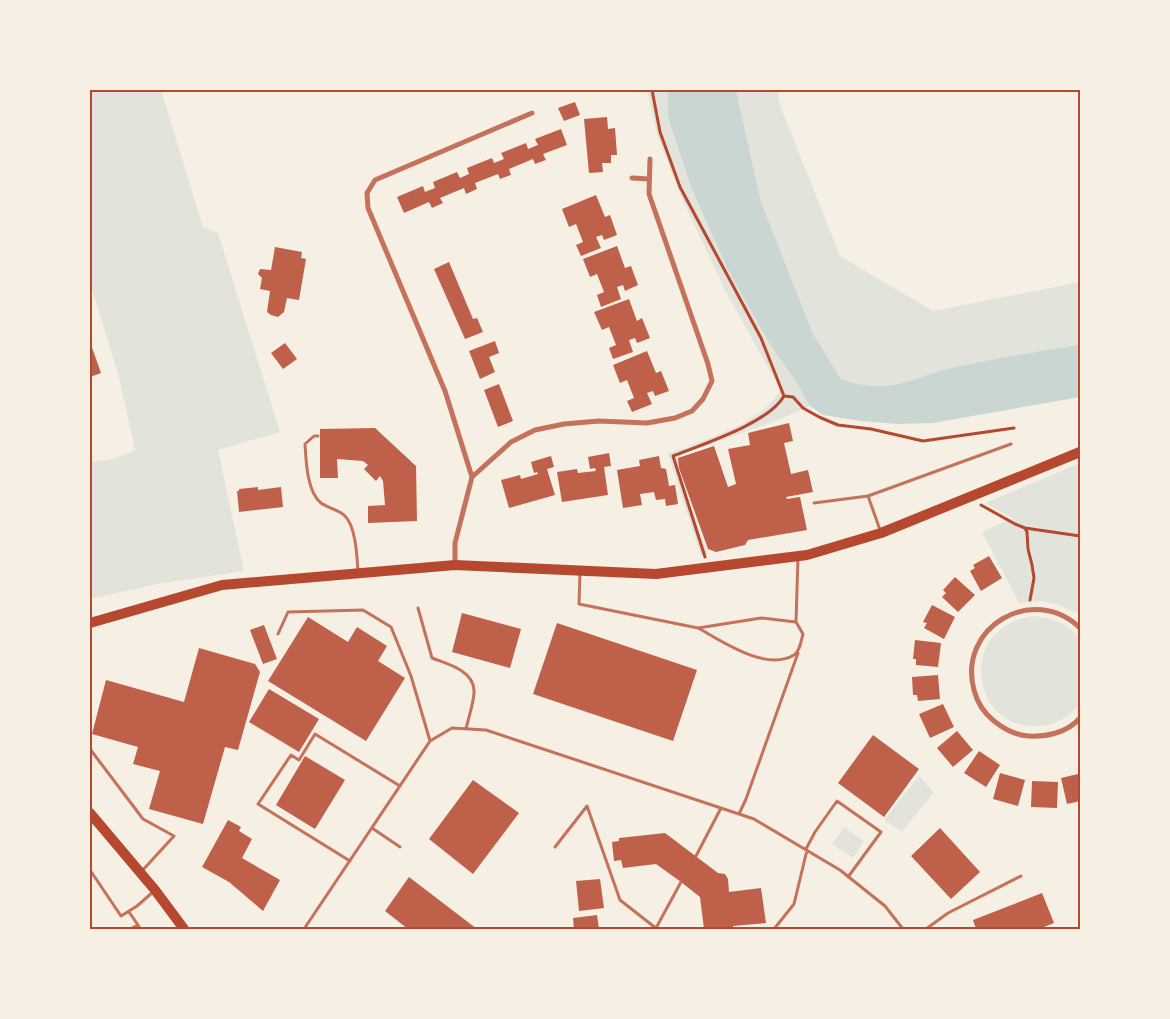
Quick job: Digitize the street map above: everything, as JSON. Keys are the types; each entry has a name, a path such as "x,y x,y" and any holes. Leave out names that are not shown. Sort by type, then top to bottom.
{"main road":[{"path":"90,623 222,585 455,565 656,574 806,555 881,533 1080,452"},
{"path":"90,813 155,890 184,929"}],"street":[{"path":"455,565 456,543 472,477 444,391 368,208 367,192 375,180 532,113"},
{"path":"472,477 511,442 535,430 564,424 599,421 646,423 675,418 692,411 703,398 712,381 708,364 649,194 650,159"},
{"path":"632,178 649,179"},
{"path":"1080,628 1060,614 1045,610 1029,609 1010,614 992,625 980,640 972,659 971,679 976,699 987,716 1002,728 1021,736 1042,737 1061,732 1080,718"}],"lane":[{"path":"318,436 314,436 304,444 306,468 312,491 320,502 344,515 351,526 358,574"},
{"path":"814,503 868,496 1011,444"},
{"path":"868,496 881,533"},
{"path":"739,814 746,799 803,634 796,622 798,556"},
{"path":"580,572 579,604 698,628 742,653 763,659 781,659 795,655 800,647"},
{"path":"418,608 432,658 460,670 472,681 474,691 466,729"},
{"path":"278,634 288,612 363,610 391,627 411,676 430,741"},
{"path":"698,628 761,618 796,622"},
{"path":"304,929 430,741 452,728 486,730 754,819 840,870 884,906 904,929"},
{"path":"350,861 258,804 290,755 299,760 315,734 400,786"},
{"path":"90,748 143,819 174,836 140,873"},
{"path":"774,929 794,904 806,850 815,832 837,801 881,832 848,877"},
{"path":"555,847 587,806 620,900 657,929 682,882"},
{"path":"696,856 721,808"},
{"path":"372,828 400,847"},
{"path":"90,870 121,916 129,912 155,890"},
{"path":"926,929 948,913 1021,876"},
{"path":"129,912 139,927 130,929"}],"path":[{"path":"652,90 660,132 680,187 761,338 784,396"},
{"path":"784,396 793,397 803,408 819,418 838,425 871,429 922,441 1014,428"},
{"path":"708,568 673,456 753,423 780,402 784,396"},
{"path":"972,496 983,506 1025,528 1080,536"},
{"path":"1025,528 1034,578 1029,609"}],"shaded area":[{"path":"90,90 161,90 203,227 218,233 280,432 218,450 244,571 157,584 90,599 90,462 113,459 135,450 118,373 90,283"},
{"path":"647,90 668,90 668,117 795,380 810,406 778,420 680,455 678,468 708,554 701,556 668,454 714,437 747,421 761,412 780,389 726,292 683,201 658,138"},
{"path":"668,90 736,90 761,202 813,334 841,379 858,384 888,385 902,383 960,366 1080,345 1080,397 933,423 898,424 861,421 823,415 810,406 795,380 771,346 728,270 692,189 668,117"},
{"path":"736,90 778,90 779,102 840,256 933,311 1080,282 1080,345 958,367 907,382 876,387 859,385 841,379 813,334 761,202"},
{"path":"1080,464 1080,615 1059,605 1042,601 1019,603 982,532 1012,518 985,503"},
{"path":"1035,616 1048,618 1066,626 1080,639 1080,703 1063,719 1041,726 1017,724 999,713 987,697 981,677 983,657 992,638 1009,624"},
{"path":"919,776 934,792 902,832 884,820"},
{"path":"844,827 864,841 853,858 832,844"}],"building":[{"path":"575,102 580,115 564,121 558,108"},
{"path":"607,117 608,129 615,128 617,155 611,155 611,163 602,163 603,172 589,173 584,119"},
{"path":"561,129 567,145 543,154 546,160 535,164 533,159 509,169 511,175 500,179 498,174 475,183 477,189 466,194 464,188 440,198 443,203 432,208 429,202 404,213 397,197 423,186 425,192 435,188 433,182 457,172 460,178 469,174 467,168 492,158 494,163 504,159 501,153 526,143 528,149 538,145 535,139"},
{"path":"596,195 605,217 610,215 617,235 604,240 602,235 596,237 601,248 581,256 576,245 583,242 576,224 569,227 562,209"},
{"path":"617,246 625,268 631,266 638,285 625,291 623,285 617,287 621,299 601,307 597,295 604,292 597,274 590,277 583,259"},
{"path":"275,247 302,252 301,258 306,259 299,300 287,298 284,312 278,317 267,312 270,291 260,289 262,278 258,274 260,269 271,270"},
{"path":"449,262 473,319 477,318 483,332 465,339 434,269"},
{"path":"629,299 637,321 642,318 650,338 637,343 635,338 629,340 633,352 613,359 609,348 616,345 609,327 602,330 594,312"},
{"path":"495,341 499,353 489,357 495,372 480,379 469,351"},
{"path":"90,342 101,373 90,377"},
{"path":"285,343 297,359 283,369 271,353"},
{"path":"647,351 656,373 661,371 669,391 655,396 653,391 647,393 652,404 632,412 627,401 634,398 627,380 620,383 613,365"},
{"path":"499,384 513,421 498,427 484,390"},
{"path":"789,423 793,441 784,443 791,474 808,470 813,492 786,497 787,499 800,497 807,530 748,540 745,545 716,552 708,549 679,468 678,458 714,446 728,487 736,484 728,449 750,445 748,433"},
{"path":"375,428 416,466 417,521 368,523 368,506 385,505 383,481 380,476 376,481 364,469 368,465 363,461 337,459 338,478 320,478 320,429"},
{"path":"609,453 611,466 604,467 608,495 562,502 557,472 577,469 578,473 596,471 595,468 590,469 588,457"},
{"path":"551,456 554,467 547,469 555,495 509,508 501,480 520,475 521,479 538,474 537,472 534,473 531,462"},
{"path":"659,456 661,468 666,469 669,486 675,485 678,504 666,506 665,499 656,500 654,492 640,494 642,505 623,508 617,470 640,466 639,460"},
{"path":"258,487 258,490 281,487 283,507 239,512 237,491 239,489"},
{"path":"989,556 1002,578 981,591 970,571 975,568 973,565"},
{"path":"955,577 975,595 958,612 942,597 946,593 943,590"},
{"path":"932,605 955,617 944,639 924,628 927,623 923,622"},
{"path":"462,613 521,629 510,668 452,652"},
{"path":"308,617 348,642 357,627 387,646 378,661 405,678 366,741 268,681"},
{"path":"557,623 697,670 673,741 533,694"},
{"path":"264,625 277,659 263,664 250,630"},
{"path":"915,640 941,643 938,667 916,665 916,659 913,659"},
{"path":"199,648 255,664 260,672 238,750 225,747 203,824 149,809 160,771 133,764 138,747 92,734 106,680 184,702"},
{"path":"938,675 940,699 918,701 917,695 913,695 912,677"},
{"path":"269,689 319,719 299,752 249,722"},
{"path":"943,704 954,727 930,738 919,714"},
{"path":"957,731 973,750 953,767 937,748"},
{"path":"873,735 919,769 884,817 838,783"},
{"path":"979,751 1000,765 986,787 964,773"},
{"path":"305,756 345,780 315,829 276,805"},
{"path":"1000,773 1025,780 1018,806 993,799"},
{"path":"1078,774 1080,801 1067,804 1061,778"},
{"path":"473,780 519,813 473,874 429,839"},
{"path":"1032,781 1058,782 1057,808 1031,807"},
{"path":"228,820 241,827 239,831 252,839 242,858 280,880 263,911 229,882 202,867"},
{"path":"940,828 980,872 951,899 911,856"},
{"path":"665,833 718,873 725,874 728,879 729,892 761,888 766,923 733,926 734,929 704,929 700,897 681,882 656,864 623,868 621,860 614,861 612,842 619,841 619,838"},
{"path":"409,877 477,929 408,929 385,911"},
{"path":"600,879 604,908 579,911 576,881"},
{"path":"1042,893 1054,923 1039,929 976,929 973,920"},
{"path":"597,915 599,929 574,929 573,918"}]}
